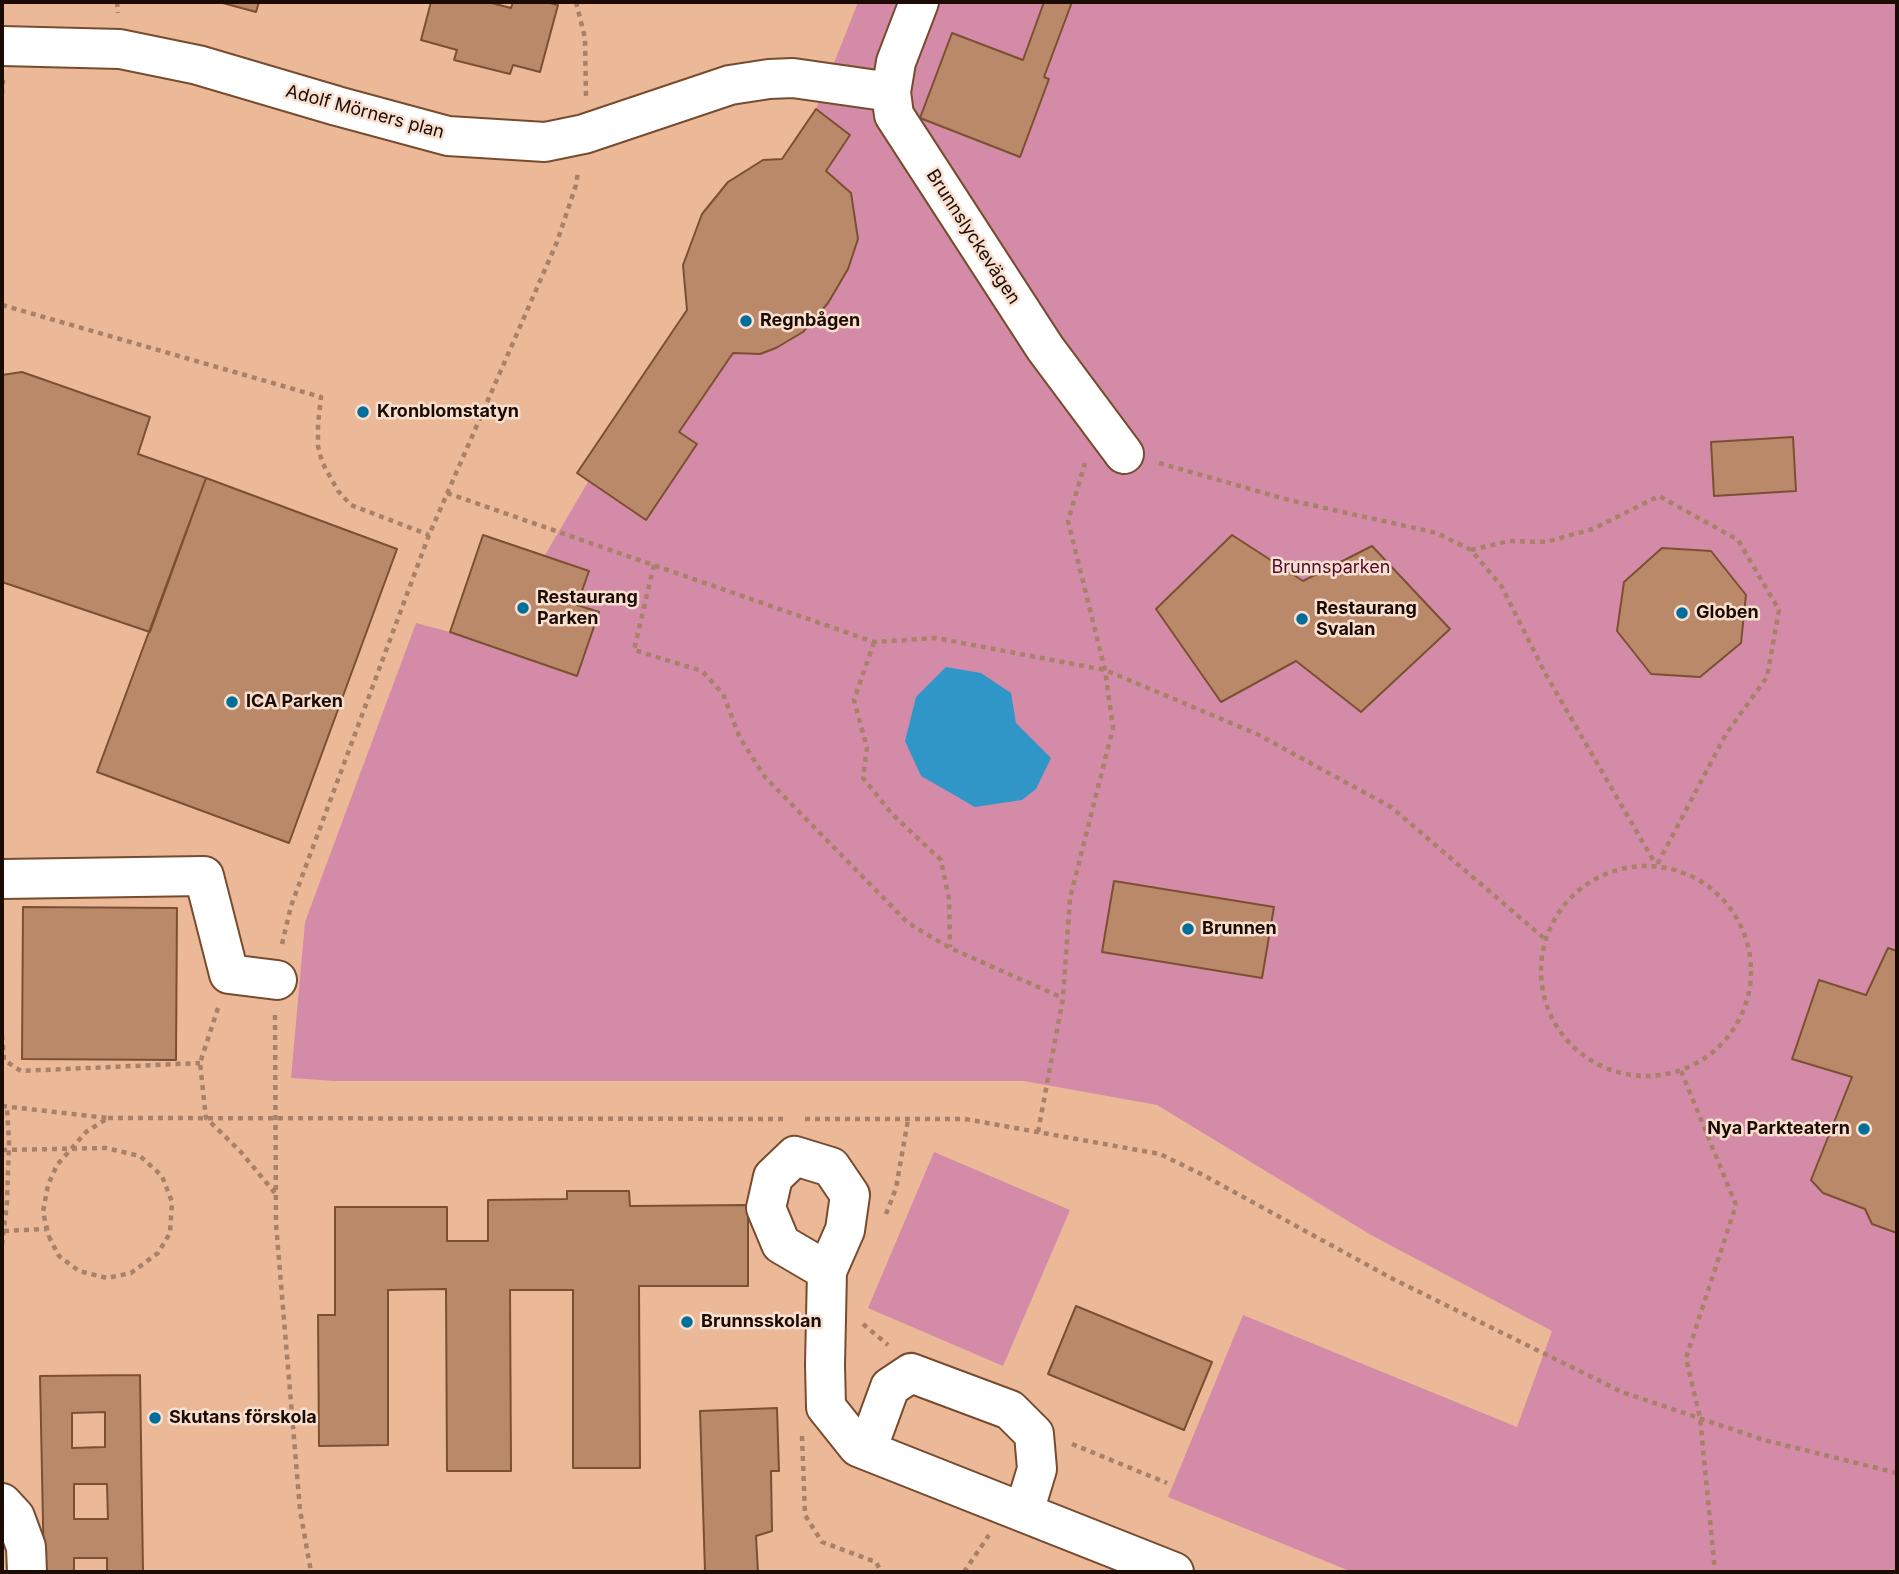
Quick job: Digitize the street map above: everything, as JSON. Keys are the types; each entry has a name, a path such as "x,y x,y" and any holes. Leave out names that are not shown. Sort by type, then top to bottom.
{"street":[{"name":"Brunnslyckevägen","path":"919,2 896,62 891,92 894,115 1045,348 1124,453"},
{"name":"Adolf Mörners plan","path":"2,46 120,49 143,53 198,65 448,136 545,142 584,134 730,85 769,79 793,78 891,92"},
{"path":"2,879 204,877 229,974 277,980"},
{"path":"827,1271 826,1408 858,1447 1174,1572"},
{"path":"867,1450 890,1387 911,1373 1010,1410 1034,1434 1037,1469 1016,1509"},
{"path":"2,1503 15,1517 26,1547 27,1572"}],"path":[{"path":"310,1572 300,1510 276,1224 275,1020 283,938 291,906 429,535 556,242 576,186 584,134 587,83 585,38 576,2"},
{"path":"2,305 321,397 318,446 322,462 338,491 351,505 429,535"},
{"path":"1038,1132 1063,998 1070,898 1113,728 1105,670 1068,521 1098,419"},
{"path":"1124,453 1289,500 1437,533 1471,550 1502,587 1545,673 1656,865"},
{"path":"447,493 874,642 936,638 1105,670 1257,734 1391,807 1545,939"},
{"path":"1471,550 1509,541 1546,542 1593,529 1659,496 1738,540 1779,610 1768,677 1726,734 1656,865"},
{"path":"654,565 634,650 702,671 723,694 740,738 765,777 908,923 950,948 1063,998"},
{"path":"874,642 853,700 867,748 863,778 892,814 941,860 949,899 950,948"},
{"path":"1656,865 1691,875 1721,896 1742,926 1751,961 1748,997 1733,1031 1710,1055 1681,1070 1648,1077 1615,1072 1585,1058 1561,1034 1546,1004 1540,972 1545,939 1560,909 1586,883 1619,868 1656,865"},
{"path":"229,974 200,1063 206,1118 240,1151 276,1194"},
{"path":"2,1035 4,1060 21,1071 200,1063"},
{"path":"1681,1070 1736,1205 1686,1358 1700,1418 1715,1572"},
{"path":"2,1245 7,1202 9,1141 5,1107 108,1118 965,1119 1160,1153 1393,1279 1622,1392 1764,1440 1897,1473"},
{"path":"2,1150 106,1148 140,1156 162,1176 172,1202 170,1233 158,1252 131,1273 107,1279 79,1271 59,1256 49,1237 43,1212 48,1185 57,1165 86,1132 108,1118"},
{"path":"4,1231 47,1229"},
{"path":"1034,1434 1064,1441 1167,1483"}],"green space":[{"name":"Brunnsparken","path":"858,2 1897,2 1897,1572 1352,1572 1168,1497 1243,1315 1517,1427 1552,1331 1371,1235 1157,1105 1024,1081 335,1081 291,1078 305,922 416,623 450,632 483,535 545,555 588,482 577,473 687,310 683,265 702,214 728,182 782,159 816,109"},
{"path":"934,1152 1070,1210 1003,1366 868,1308"}],"water":[{"path":"946,667 981,673 1011,693 1016,723 1051,758 1036,789 1022,800 975,807 921,776 905,741 916,697"}],"building":[{"path":"219,2 259,2 256,12"},
{"path":"431,2 488,2 511,8 513,2 546,2 558,5 540,72 513,65 510,74 454,60 457,50 421,40"},
{"path":"1044,2 1072,2 1044,77 1049,79 1020,157 920,118 952,33 1023,60"},
{"name":"Regnbågen","path":"816,109 850,135 826,171 851,193 858,239 848,269 828,303 803,332 760,354 733,353 679,432 697,444 646,520 577,473 687,310 683,265 702,214 728,182 763,160 782,159"},
{"path":"22,372 150,417 138,454 206,478 150,632 2,582 2,375"},
{"path":"1793,437 1796,491 1714,496 1711,442"},
{"name":"ICA Parken","path":"206,478 397,549 289,843 97,772"},
{"name":"Restaurang Parken","path":"483,535 589,571 577,605 599,612 577,676 450,632"},
{"name":"Restaurang Svalan","path":"1232,535 1303,581 1372,546 1450,629 1361,712 1296,661 1221,702 1156,609"},
{"name":"Globen","path":"1662,548 1711,551 1746,595 1741,643 1700,677 1651,674 1617,631 1624,582"},
{"name":"Brunnen","path":"1114,881 1274,907 1262,978 1102,952"},
{"path":"23,907 177,908 176,1060 22,1059"},
{"name":"Nya Parkteatern","path":"1888,948 1897,951 1897,1233 1872,1224 1865,1209 1823,1193 1811,1180 1852,1077 1792,1059 1819,980 1866,995"},
{"path":"567,1191 629,1191 630,1206 748,1205 748,1286 639,1286 640,1468 573,1468 573,1290 510,1290 511,1471 447,1471 446,1289 388,1290 388,1445 319,1446 318,1315 335,1315 335,1207 447,1207 447,1241 488,1241 488,1200 567,1199"},
{"path":"1076,1306 1212,1362 1184,1430 1048,1374"},
{"path":"140,1375 143,1572 107,1572 107,1558 74,1558 74,1572 44,1572 40,1376","holes":["105,1412 105,1447 72,1448 72,1413","74,1484 107,1484 108,1519 74,1519"]},
{"path":"777,1408 779,1471 771,1471 772,1531 756,1536 758,1572 705,1572 700,1411"}],"place":[{"name":"Regnbågen","path":"746,321"},
{"name":"Kronblomstatyn","path":"363,412"},
{"name":"Restaurang Parken","path":"523,608"},
{"name":"Globen","path":"1682,613"},
{"name":"Restaurang Svalan","path":"1302,619"},
{"name":"ICA Parken","path":"232,702"},
{"name":"Brunnen","path":"1188,929"},
{"name":"Nya Parkteatern","path":"1864,1129"},
{"name":"Brunnsskolan","path":"687,1322"},
{"name":"Skutans förskola","path":"155,1418"}]}
